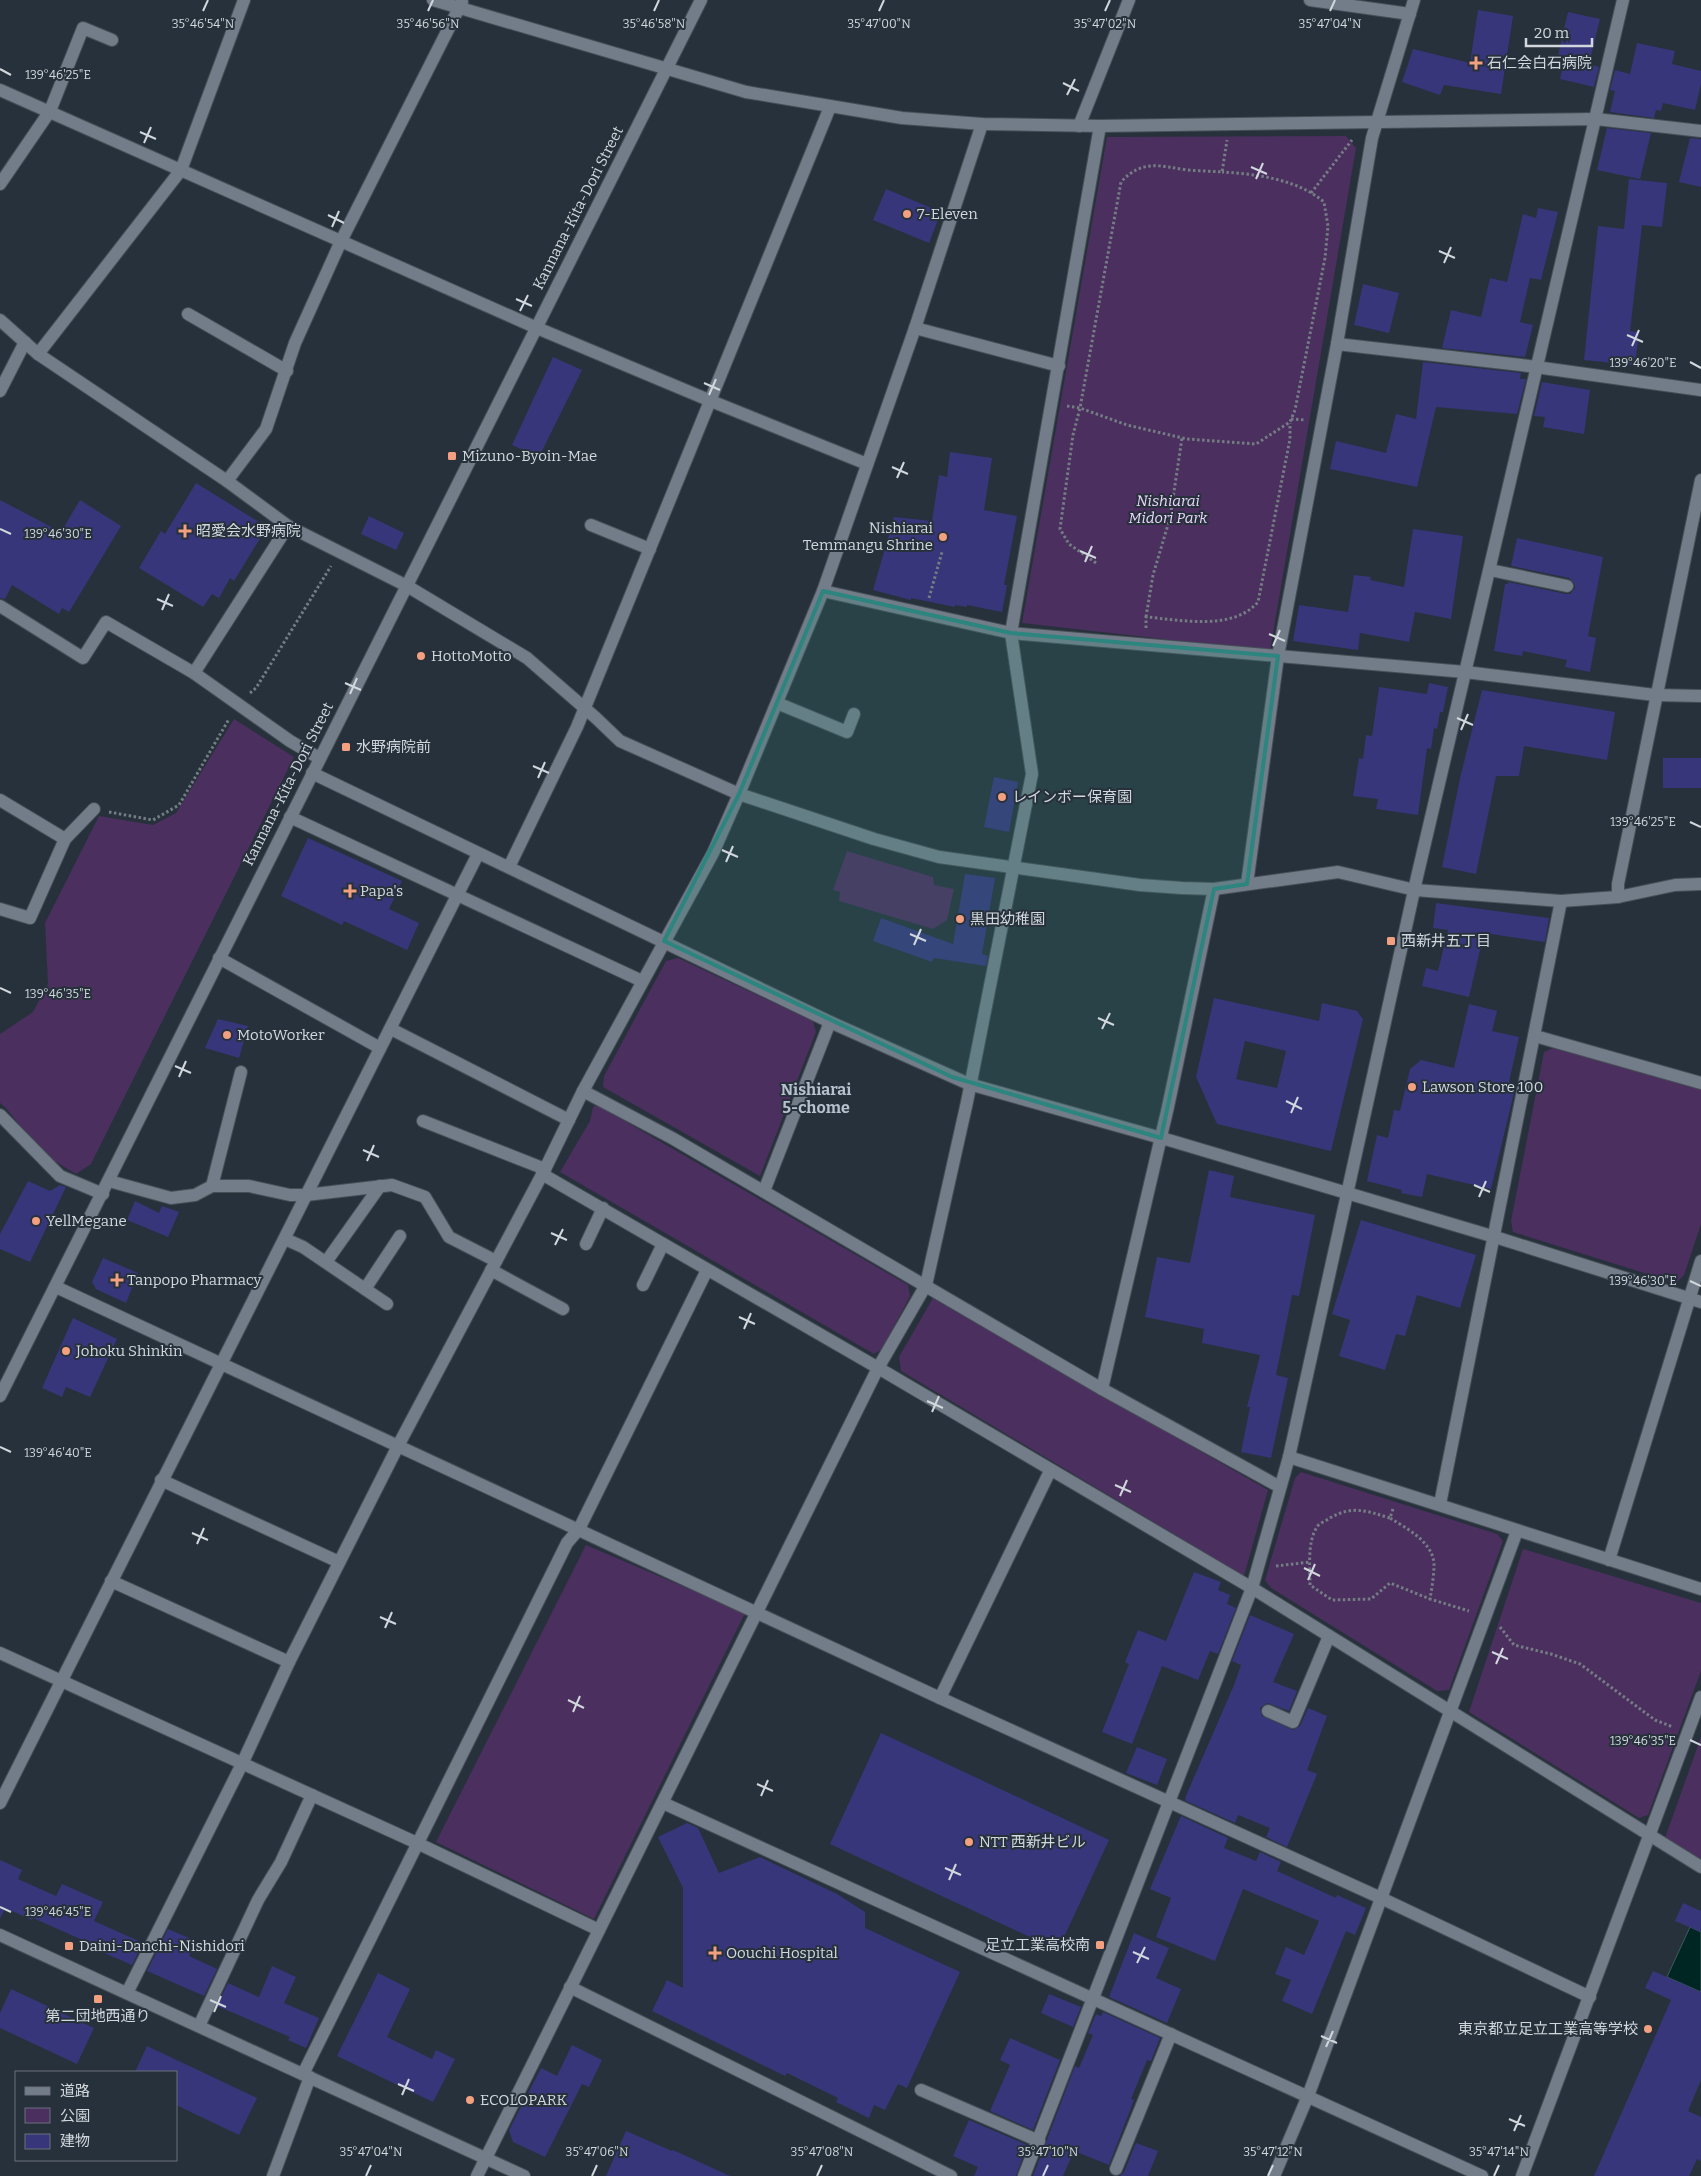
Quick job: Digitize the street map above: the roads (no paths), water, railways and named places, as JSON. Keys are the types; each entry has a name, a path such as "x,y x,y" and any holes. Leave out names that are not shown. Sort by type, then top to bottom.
{"street":[{"path":"38,354 181,170 244,0"},
{"path":"433,0 461,4 666,70 746,92 902,118 982,124 1079,126 1596,119 1701,131"},
{"name":"Kannana-Kita-Dori Street","path":"0,1396 701,0"},
{"path":"1079,126 1129,0"},
{"path":"1310,0 1410,14"},
{"path":"1247,884 1278,656 1337,344 1372,138 1414,0"},
{"path":"1024,2176 1252,1588 1289,1457 1415,890 1623,0"},
{"path":"227,481 266,429 295,343 341,241 461,4"},
{"path":"0,184 50,111 83,28 112,40"},
{"path":"0,90 537,328 867,464"},
{"path":"508,867 577,727 830,107"},
{"path":"127,1993 242,1764 289,1662 398,1444 494,1265 583,1091 712,853 739,794 823,591 915,328 982,124"},
{"path":"477,2176 878,1368 926,1285 967,1102 969,1084 1032,774 1011,633 1053,404 1100,126"},
{"path":"188,314 287,371"},
{"path":"0,320 38,354 227,481 288,526 407,586 527,658 620,741 739,794 874,839 929,854 1140,885 1214,889 1338,872 1415,890 1561,901 1618,897 1676,885 1701,884"},
{"path":"915,328 1059,366"},
{"path":"0,391 25,342"},
{"path":"1337,344 1537,367 1701,390"},
{"path":"1618,897 1618,884 1655,695 1701,480"},
{"path":"194,673 288,526"},
{"path":"591,526 650,549"},
{"path":"1490,570 1566,586"},
{"path":"823,591 1011,633 1465,672 1655,695 1701,696"},
{"path":"0,606 82,658 106,622 194,673 290,741 319,758"},
{"path":"777,703 847,732 854,714"},
{"path":"312,773 830,1022 969,1084 1161,1138 1495,1237 1695,1300"},
{"path":"0,800 65,839"},
{"path":"0,909 30,918 65,839 94,809"},
{"path":"290,817 642,981"},
{"path":"0,1803 110,1581 285,1239 380,1048 391,1030 478,854"},
{"path":"1102,1389 1161,1138 1214,889"},
{"path":"1440,1504 1561,901"},
{"path":"219,958 380,1048"},
{"path":"764,1192 830,1022"},
{"path":"391,1030 568,1120"},
{"path":"1535,1036 1701,1083"},
{"path":"212,1186 241,1072"},
{"path":"583,1091 672,1138 1102,1389 1280,1488"},
{"path":"0,1115 60,1176 103,1194"},
{"path":"423,1121 543,1171 707,1270 878,1368 1050,1471 1252,1588 1701,1867"},
{"path":"109,1181 172,1198 194,1195 212,1186 249,1186 290,1195 306,1195 392,1185 425,1197 449,1237 563,1309"},
{"path":"326,1262 380,1186"},
{"path":"586,1244 604,1208"},
{"path":"365,1289 400,1236"},
{"path":"285,1239 303,1246 387,1304"},
{"path":"643,1285 663,1244"},
{"path":"1609,1560 1695,1300 1701,1261"},
{"path":"273,2176 306,2076 416,1843 568,1543 579,1529 707,1270"},
{"path":"56,1287 221,1365 398,1444 940,1698 1381,1898 1590,1997"},
{"path":"1289,1457 1701,1589"},
{"path":"940,1698 1050,1471"},
{"path":"161,1480 339,1562"},
{"path":"1274,2176 1308,2096 1517,1531"},
{"path":"110,1581 289,1662"},
{"path":"1268,1711 1293,1722 1329,1636"},
{"path":"0,1652 61,1682 416,1843 599,1930"},
{"path":"1522,2176 1701,1697"},
{"path":"199,2026 258,1900 281,1862 312,1795"},
{"path":"663,1803 1482,2176"},
{"path":"0,1935 524,2176"},
{"path":"570,1987 951,2176"},
{"path":"1116,2169 1171,2034"},
{"path":"921,2090 1039,2141"}],"place":[{"name":"石仁会白石病院","path":"1476,63"},
{"name":"7-Eleven","path":"907,214"},
{"name":"Mizuno-Byoin-Mae","path":"452,456"},
{"name":"昭愛会水野病院","path":"185,531"},
{"name":"Nishiarai Temmangu Shrine","path":"943,537"},
{"name":"HottoMotto","path":"421,656"},
{"name":"水野病院前","path":"346,747"},
{"name":"レインボー保育園","path":"1002,797"},
{"name":"Papa's","path":"350,891"},
{"name":"黒田幼稚園","path":"960,919"},
{"name":"西新井五丁目","path":"1391,941"},
{"name":"MotoWorker","path":"227,1035"},
{"name":"Lawson Store 100","path":"1412,1087"},
{"name":"YellMegane","path":"36,1221"},
{"name":"Tanpopo Pharmacy","path":"117,1280"},
{"name":"Johoku Shinkin","path":"66,1351"},
{"name":"NTT 西新井ビル","path":"969,1842"},
{"name":"足立工業高校南","path":"1100,1945"},
{"name":"Daini-Danchi-Nishidori","path":"69,1946"},
{"name":"Oouchi Hospital","path":"715,1953"},
{"name":"第二団地西通り","path":"98,1999"},
{"name":"東京都立足立工業高等学校","path":"1648,2029"},
{"name":"ECOLOPARK","path":"470,2100"}],"district":[{"name":"Nishiarai 5-chome","path":"816,1098"}],"park label":[{"name":"Nishiarai Midori Park","path":"1168,510"}]}
